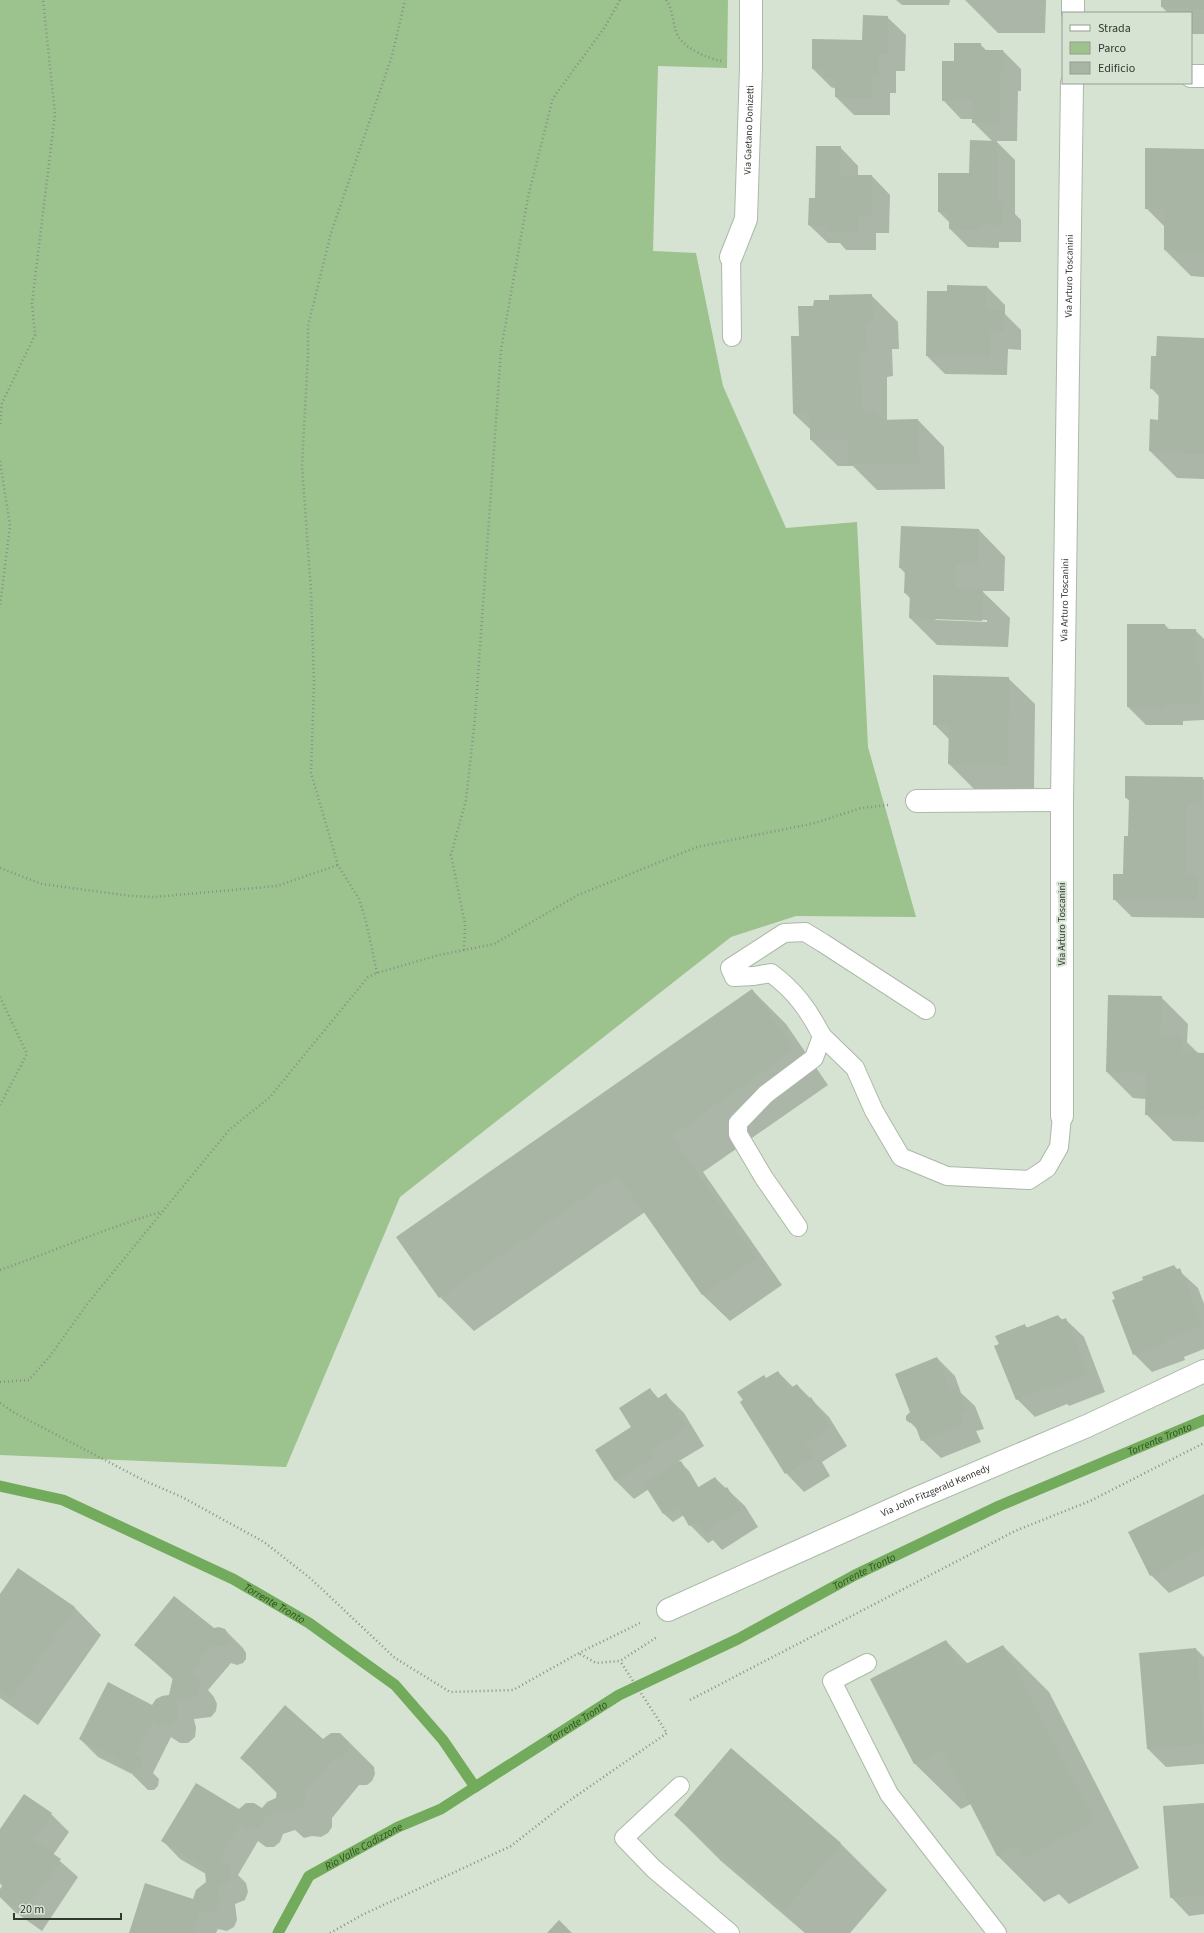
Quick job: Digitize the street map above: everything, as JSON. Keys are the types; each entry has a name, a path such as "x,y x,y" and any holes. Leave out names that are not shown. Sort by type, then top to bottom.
{"street":[{"name":"Via Gaetano Donizetti","path":"731,257 746,219 751,68 751,0"},
{"path":"1073,0 1073,12"},
{"path":"1192,76 1204,76"},
{"name":"Via Arturo Toscanini","path":"1062,1116 1062,800 1072,84"},
{"path":"917,801 1062,800"},
{"name":"Via John Fitzgerald Kennedy","path":"668,1610 915,1499 1088,1426 1204,1371"}],"lane":[{"path":"731,257 732,337"},
{"path":"926,1010 823,942 805,932 784,933 730,968 734,977 771,973 790,987 811,1014 822,1036 855,1068 874,1111 901,1157 946,1176 1029,1180 1047,1168 1059,1147 1062,1116"},
{"path":"798,1227 764,1178 738,1134 738,1123 766,1094 814,1058 822,1036"},
{"path":"867,1663 832,1681 889,1794 998,1933"},
{"path":"680,1786 624,1838 654,1869 730,1933"}],"path":[{"path":"0,424 2,403 35,335 32,303 55,114 42,0"},
{"path":"377,973 366,921 359,899 338,865 311,773 314,683 311,591 302,465 308,355 308,326 331,233 392,56 405,0"},
{"path":"464,950 465,924 450,854 466,800 475,718 501,350 528,197 553,98 605,27 620,0"},
{"path":"666,0 671,7 678,35 684,44 713,60 751,68"},
{"path":"0,460 10,526 0,606"},
{"path":"0,1382 29,1380 50,1356 88,1303 229,1130 270,1098 368,977 377,973 464,950 494,944 578,895 697,847 814,823 861,808 917,801"},
{"path":"0,868 42,884 131,896 154,897 277,886 338,865"},
{"path":"0,997 27,1054 0,1104"},
{"path":"0,1270 53,1252 120,1224 162,1211"},
{"path":"0,1403 13,1412 145,1480 182,1497 264,1542 310,1578 395,1658 450,1692 513,1690 579,1653 668,1610"},
{"path":"690,1700 1015,1531 1090,1501 1204,1443"},
{"path":"330,1933 364,1914 511,1846 566,1803 667,1733 620,1661 596,1664 579,1653"}],"green space":[{"path":"0,0 728,0 727,68 658,66 653,251 696,253 723,386 786,528 857,522 868,747 916,917 796,916 731,937 400,1197 286,1467 0,1455"}],"building":[{"path":"1161,0 1204,0 1204,9 1161,7"},
{"path":"863,15 888,16 887,54 878,53 878,75 872,75 872,98 835,97 835,78 823,78 823,69 812,69 812,39 862,40"},
{"path":"954,43 981,43 981,50 1003,50 1004,73 1000,73 1000,123 972,123 972,101 942,101 942,61 954,61"},
{"path":"970,140 997,141 997,201 1003,201 1003,225 981,224 981,230 949,229 949,212 938,212 938,173 969,173"},
{"path":"816,146 841,146 840,175 872,175 872,215 858,215 858,232 827,232 827,226 808,225 809,198 815,198"},
{"path":"1145,148 1204,149 1204,251 1164,250 1164,209 1145,209"},
{"path":"947,285 987,286 987,310 1004,311 1003,332 990,332 990,357 926,356 927,291 947,291"},
{"path":"872,294 873,322 866,323 867,350 860,350 861,411 878,411 878,420 918,419 919,463 849,464 848,439 810,440 810,413 793,413 791,336 799,336 798,306 813,306 814,300 829,300 829,295"},
{"path":"1157,336 1204,338 1204,454 1149,451 1150,419 1158,420 1159,389 1150,389 1151,356 1156,356"},
{"path":"901,526 979,529 977,565 956,564 956,589 983,590 982,621 909,618 910,593 904,593 905,568 899,568"},
{"path":"1127,624 1165,624 1165,629 1196,629 1195,666 1201,666 1201,703 1165,703 1165,707 1127,707"},
{"path":"933,675 1009,677 1008,765 948,764 949,725 933,725"},
{"path":"1125,776 1203,777 1202,804 1187,804 1187,874 1197,874 1197,900 1113,900 1113,874 1123,874 1124,836 1128,836 1129,798 1125,798"},
{"path":"752,989 794,1050 671,1136 756,1258 702,1295 617,1174 439,1298 396,1237"},
{"path":"1108,995 1162,996 1160,1035 1182,1035 1181,1052 1204,1053 1204,1110 1198,1110 1198,1116 1145,1115 1146,1073 1106,1072"},
{"path":"1174,1265 1176,1270 1180,1268 1202,1325 1167,1339 1167,1342 1133,1355 1112,1300 1115,1299 1112,1292 1143,1280 1142,1277"},
{"path":"1058,1315 1061,1320 1066,1318 1088,1374 1050,1389 1049,1386 1016,1400 994,1346 999,1344 995,1336 1025,1324 1026,1328"},
{"path":"937,1357 950,1390 957,1387 966,1411 959,1413 963,1424 921,1441 914,1422 910,1423 906,1420 906,1416 910,1412 895,1374"},
{"path":"778,1371 789,1389 797,1384 807,1400 811,1397 830,1427 804,1444 813,1457 785,1474 740,1402 743,1400 737,1392 764,1375 766,1378"},
{"path":"650,1388 657,1399 666,1393 687,1427 648,1452 652,1458 615,1481 595,1450 631,1427 619,1408"},
{"path":"681,1461 697,1488 715,1477 723,1490 727,1487 741,1509 704,1532 697,1521 689,1526 677,1505 663,1514 644,1484"},
{"path":"1204,1494 1204,1548 1150,1576 1128,1532"},
{"path":"18,1568 75,1607 11,1699 0,1691 0,1594"},
{"path":"174,1596 214,1628 219,1627 225,1629 228,1634 228,1640 225,1645 218,1647 212,1645 190,1672 197,1677 200,1685 198,1693 193,1699 176,1701 178,1709 177,1719 170,1725 160,1725 153,1720 135,1754 141,1760 141,1767 135,1772 129,1772 124,1768 123,1762 79,1739 108,1682 152,1705 156,1699 169,1695 173,1677 134,1645"},
{"path":"946,1640 960,1667 1003,1645 1094,1821 1022,1858 1016,1846 997,1856 942,1749 914,1764 870,1679"},
{"path":"1196,1648 1204,1744 1147,1749 1139,1653"},
{"path":"285,1705 323,1739 331,1733 340,1733 347,1740 349,1747 346,1754 340,1758 333,1759 305,1791 306,1800 301,1807 294,1811 285,1810 265,1816 262,1824 255,1829 247,1829 240,1824 218,1860 228,1864 231,1873 227,1882 217,1886 220,1902 216,1909 208,1913 200,1911 193,1933 129,1933 145,1883 193,1899 196,1890 206,1882 206,1868 161,1841 196,1783 239,1809 246,1803 254,1803 262,1808 267,1802 276,1798 277,1790 240,1758"},
{"path":"731,1748 841,1843 784,1910 674,1815"},
{"path":"24,1794 52,1813 33,1840 61,1859 24,1913 0,1897 0,1889 4,1883 0,1880 0,1829"},
{"path":"1204,1803 1204,1895 1170,1898 1163,1806"},
{"path":"559,1920 572,1933 547,1933"}],"waterway":[{"name":"Torrente Tronto","path":"0,1486 63,1500 233,1579 309,1623 395,1685 443,1740 475,1787 619,1695 738,1639 855,1575 999,1506 1204,1420"},
{"name":"Rio Valle Cadizzone","path":"278,1933 309,1876 398,1827 441,1809 475,1787"}]}
